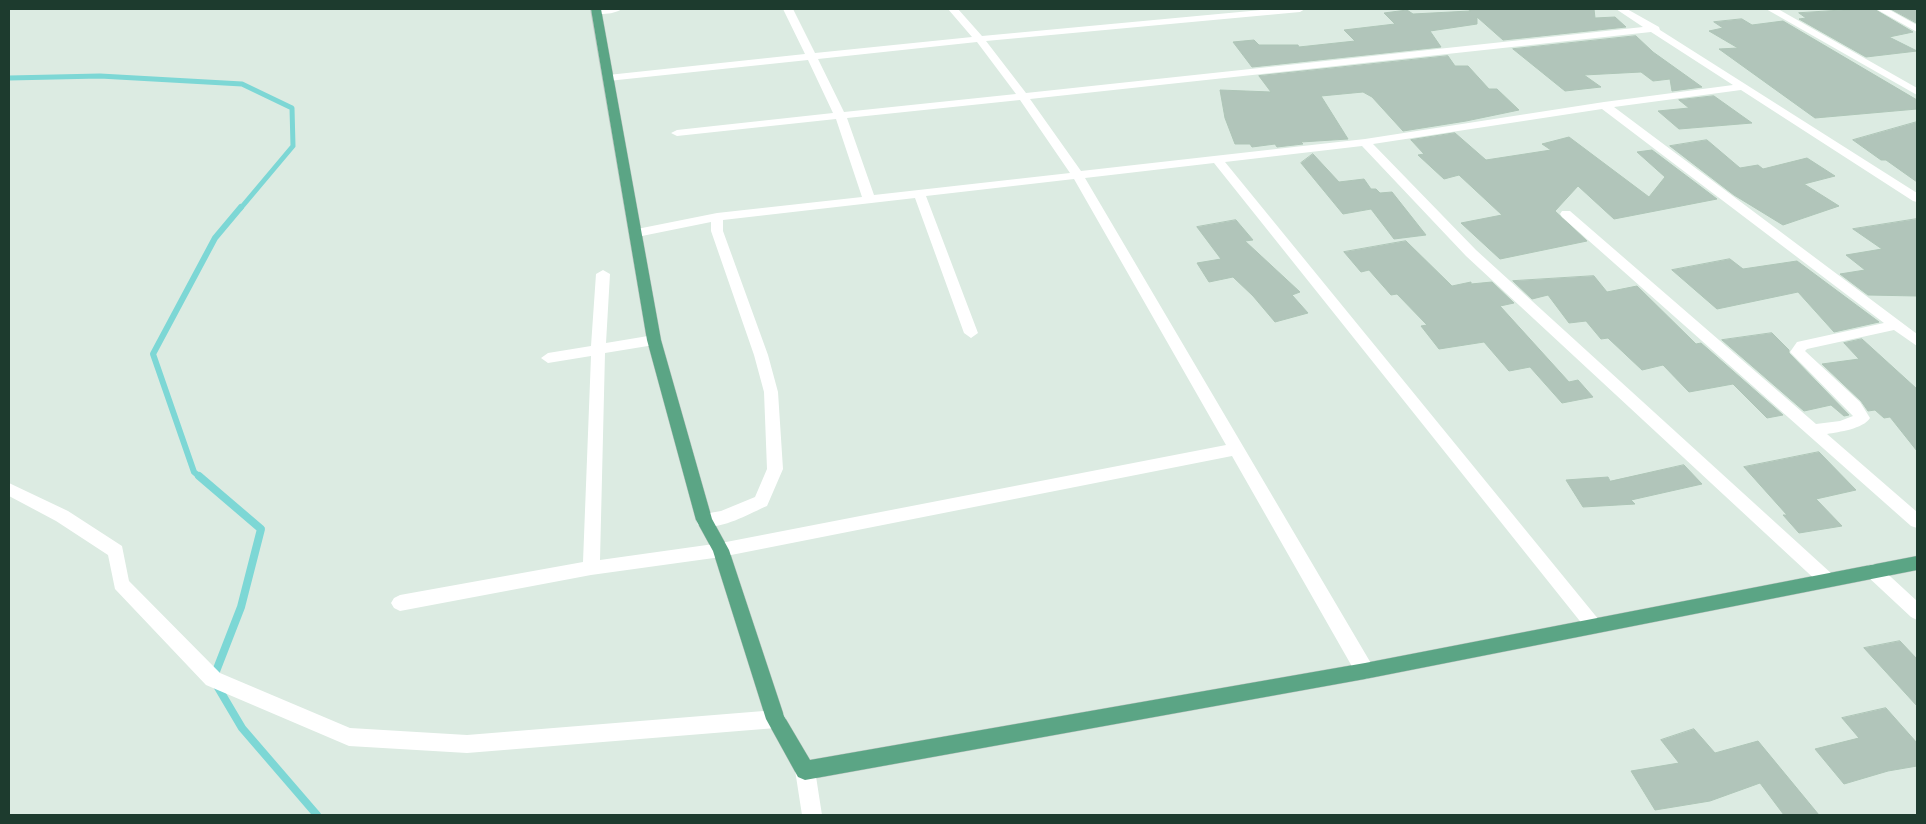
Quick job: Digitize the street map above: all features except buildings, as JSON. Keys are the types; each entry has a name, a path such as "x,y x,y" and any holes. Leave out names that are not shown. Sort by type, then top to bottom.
{"main road":[{"path":"596,10 637,233 654,340 704,520 721,550 776,719 805,770 1365,671 1917,562"}],"street":[{"path":"596,10 617,9"},
{"path":"788,9 809,56 841,118 869,199"},
{"path":"954,9 1026,98 1077,174 1365,671"},
{"path":"608,78 1234,12 1300,9"},
{"path":"1621,9 1656,29 1742,87 1917,198"},
{"path":"1771,9 1917,92"},
{"path":"1881,9 1917,29"},
{"path":"677,133 841,118 1656,29"},
{"path":"637,233 717,217 1365,142 1604,105 1742,87"},
{"path":"1604,105 1917,341"},
{"path":"1365,142 1470,253 1826,579"},
{"path":"1218,159 1593,626"},
{"path":"919,193 971,333"},
{"path":"1566,214 1917,521"},
{"path":"704,520 723,517 761,501 776,469 771,392 761,355 717,231 717,217"},
{"path":"591,568 598,351 603,274"},
{"path":"1812,430 1842,426 1862,418 1855,406 1797,352 1802,345 1897,325"},
{"path":"548,358 654,340"},
{"path":"400,603 591,568 721,550 1237,449"},
{"path":"9,489 62,516 116,551 121,584 214,679 349,737 467,744 776,719"},
{"path":"1874,571 1917,612"},
{"path":"805,770 812,815"}],"waterway":[{"path":"9,78 100,76 242,84 292,108 293,146 240,209"},
{"path":"200,477 194,472 153,354 215,238 241,207"},
{"path":"199,476 261,529 241,607 213,679 242,728 317,815"}]}
